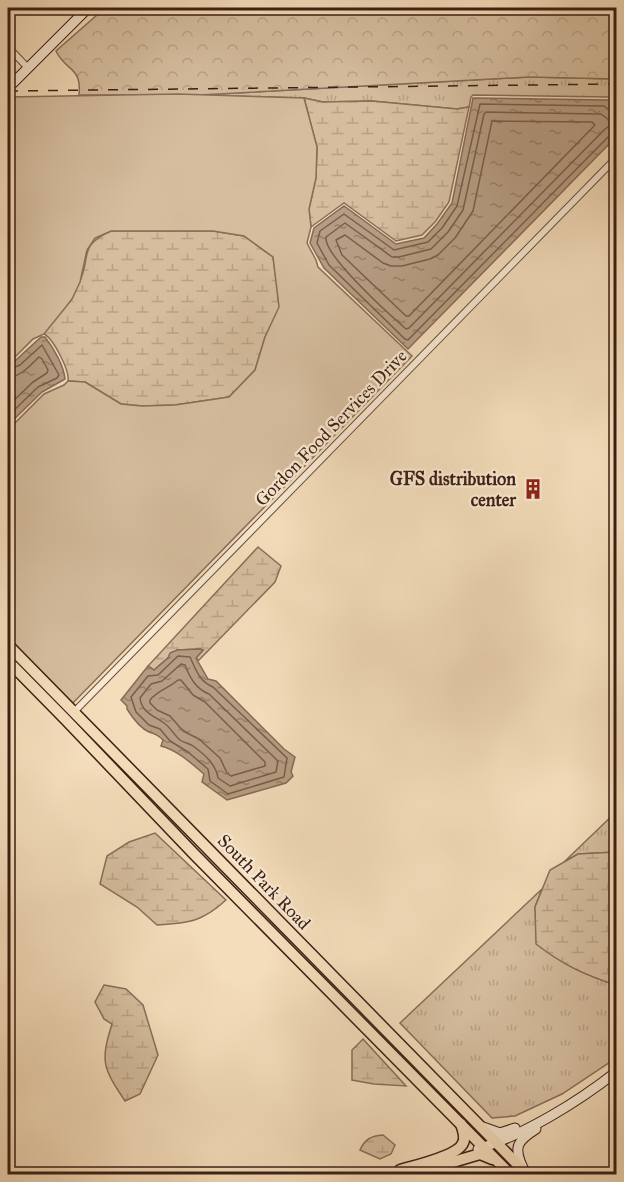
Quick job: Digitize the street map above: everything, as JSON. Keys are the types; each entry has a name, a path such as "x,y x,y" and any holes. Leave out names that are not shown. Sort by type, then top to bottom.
{"main road":[{"name":"South Park Road","path":"8,645 194,854 510,1174"},
{"path":"8,654 70,716"},
{"name":"South Park Road","path":"8,661 105,744 497,1143"},
{"path":"413,1076 427,1085 475,1131 497,1143 525,1174"},
{"path":"388,1174 455,1152 463,1144 464,1138 460,1124"},
{"path":"484,1148 497,1151 525,1174"},
{"path":"388,1174 420,1172 480,1154 496,1160"}],"street":[{"path":"8,87 88,8"},
{"path":"8,47 28,68"},
{"name":"Gordon Food Services Drive","path":"70,716 616,158"},
{"path":"525,1174 517,1150 523,1137 616,1072"},
{"path":"477,1122 500,1133 511,1131 542,1116 557,1112"},
{"path":"388,1174 484,1148 557,1112"}],"green space":[{"path":"105,8 616,8 616,79 529,77 199,95 79,95 78,79 56,51"},
{"path":"529,77 616,79 616,104 609,97 473,95 469,107 457,109 372,101 323,102 304,98 199,95"},
{"path":"178,94 304,98 317,147 316,178 309,209 311,227 307,243 318,267 412,356 71,705 8,641 8,430 44,394 68,381 85,382 121,404 175,405 229,397 255,370 265,337 279,307 273,257 244,236 213,231 111,231 95,238 87,250 80,282 65,308 44,334 33,339 8,362 8,97"},
{"path":"304,98 323,102 372,101 457,109 469,107 449,202 435,222 422,235 396,241 344,203 311,227 309,209 316,178 317,147"},
{"path":"111,231 213,231 244,236 273,257 280,307 265,337 255,370 229,397 175,405 121,404 85,382 68,381 60,355 44,334 79,283 89,247 100,236"},
{"path":"258,547 281,566 275,582 199,660 196,658 203,650 177,650 154,670 148,666"},
{"path":"616,812 616,852 578,854 564,862"},
{"path":"155,833 226,900 210,913 194,920 157,925 137,907 100,884 107,856 129,842"},
{"path":"616,852 616,985 575,969 536,944 535,907 550,870 578,854"},
{"path":"542,889 535,907 537,944 575,969 616,985 616,1058 562,1094 515,1116 492,1118 400,1023"},
{"path":"104,985 126,989 143,1005 158,1055 140,1094 125,1101 112,1080 106,1064 106,1047 112,1024 104,1019 95,1002"},
{"path":"363,1039 406,1086 352,1080 352,1050"},
{"path":"383,1135 395,1145 391,1154 380,1159 360,1150 369,1139"}],"water":[{"path":"473,98 609,100 616,110 616,137 408,349 324,268 310,243 314,228 344,206 396,244 424,238 452,203"},
{"path":"41,337 45,337 55,351 63,368 65,379 42,392 8,425 8,365"},
{"path":"177,650 203,650 196,658 208,679 216,681 284,749 295,757 291,772 293,776 286,783 227,800 202,782 204,774 178,754 161,746 163,740 139,725 121,700 148,666 154,670 168,658 170,653"}],"railway":[{"path":"8,91 616,84"}],"place":[{"name":"GFS distribution center","path":"533,489"}]}
